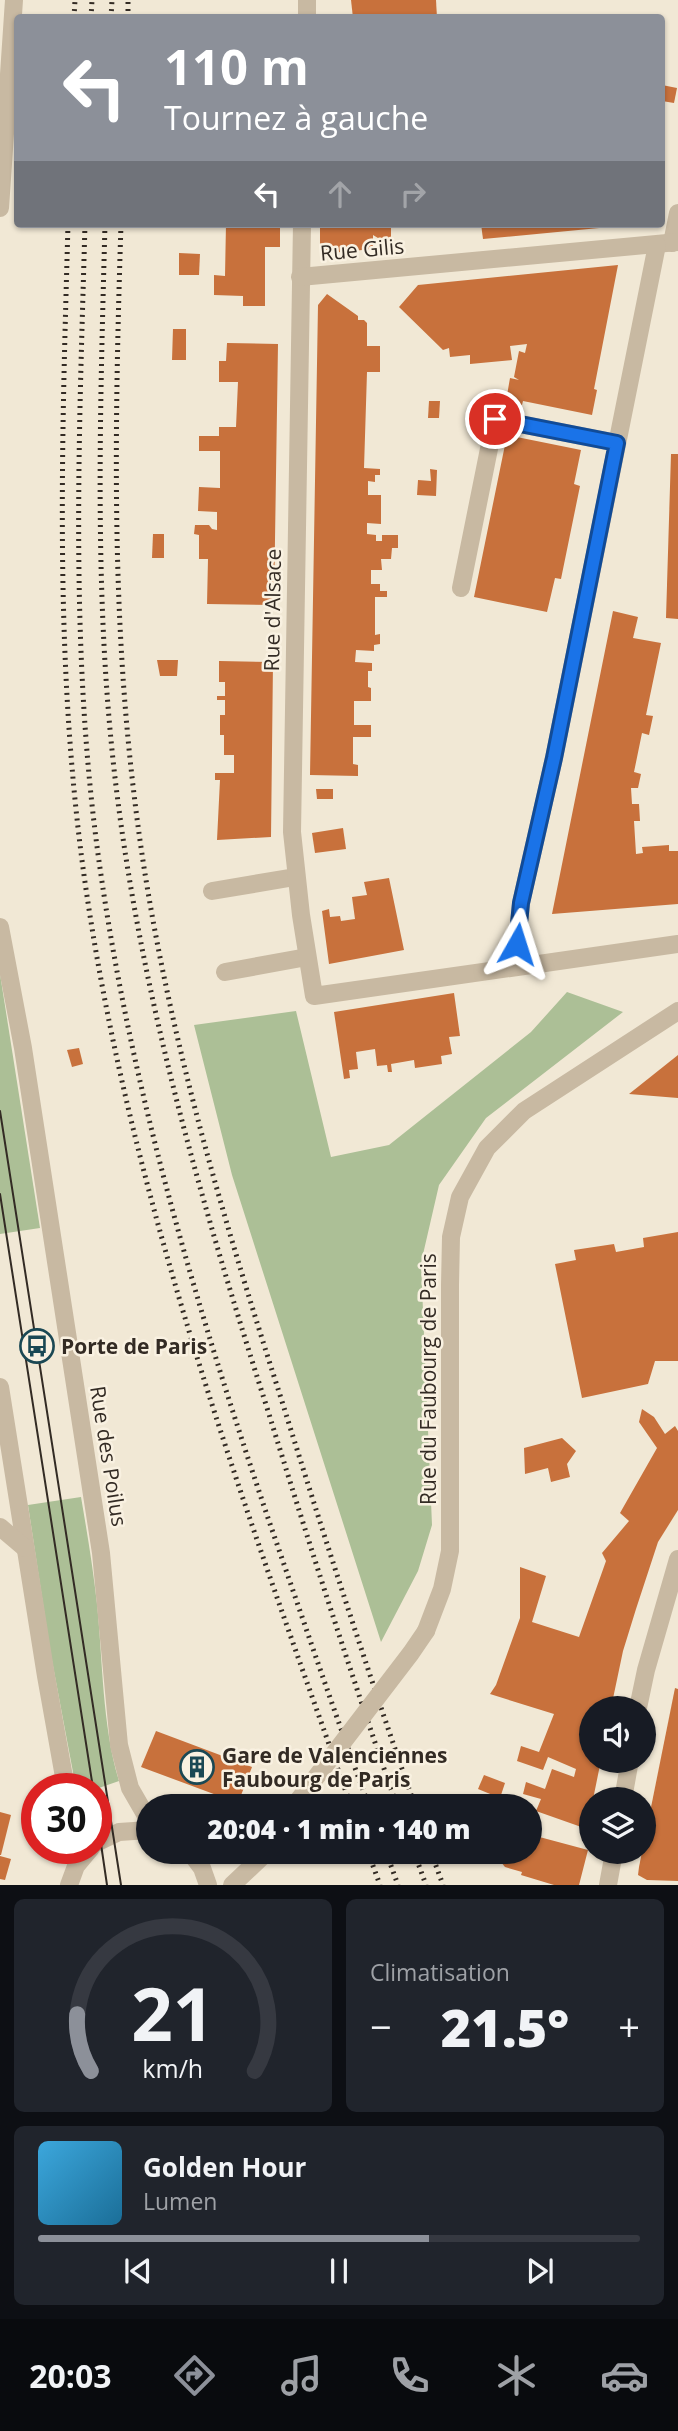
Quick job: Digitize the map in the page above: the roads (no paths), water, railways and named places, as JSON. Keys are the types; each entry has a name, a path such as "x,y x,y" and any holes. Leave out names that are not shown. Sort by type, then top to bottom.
{"street":[{"path":"0,208 14,0"},
{"path":"678,213 617,443 554,758 521,903 515,967 678,944"},
{"name":"Rue d'Alsace","path":"302,228 292,832 295,877 314,996 515,967"},
{"name":"Rue Gilis","path":"300,277 669,243"},
{"path":"461,588 495,419 617,443"},
{"path":"212,891 295,877"},
{"name":"Rue des Poilus","path":"0,927 18,1017 101,1553 119,1745 130,1788 136,1798"},
{"path":"225,972 307,957"},
{"name":"Rue du Faubourg de Paris","path":"303,1794 411,1654 426,1630 443,1590 450,1551 451,1237 460,1197 487,1148 524,1111 678,1011"},
{"path":"0,1387 63,1773"},
{"path":"0,1527 25,1548"},
{"path":"641,1696 678,1559"},
{"path":"112,1835 136,1831"},
{"path":"70,1881 78,1864"},
{"path":"199,1864 208,1885"},
{"path":"232,1885 254,1864"},
{"path":"608,1885 612,1864"}],"tram line":[{"path":"0,1111 121,1885"},
{"path":"0,1194 91,1773"},
{"path":"104,1864 107,1885"}],"railway":[{"path":"74,14 75,0"},
{"path":"91,14 92,0"},
{"path":"111,14 112,0"},
{"path":"128,0 128,14"},
{"path":"68,228 62,550 64,631 74,794 84,875 104,994 129,1112 194,1347 270,1578 347,1794"},
{"path":"85,228 79,468 80,631 91,794 114,958 149,1121 193,1283 269,1521 365,1794"},
{"path":"105,228 100,513 105,658 118,802 144,957 179,1110 221,1261 393,1794"},
{"path":"121,228 116,438 121,652 134,794 158,947 192,1098 234,1247 329,1550 411,1794"},
{"path":"372,1864 380,1885"},
{"path":"390,1864 398,1885"},
{"path":"418,1864 426,1885"},
{"path":"435,1864 443,1885"}],"place":[{"name":"Porte de Paris","path":"37,1346"},
{"name":"Gare de Valenciennes Faubourg de Paris","path":"197,1767"}]}
